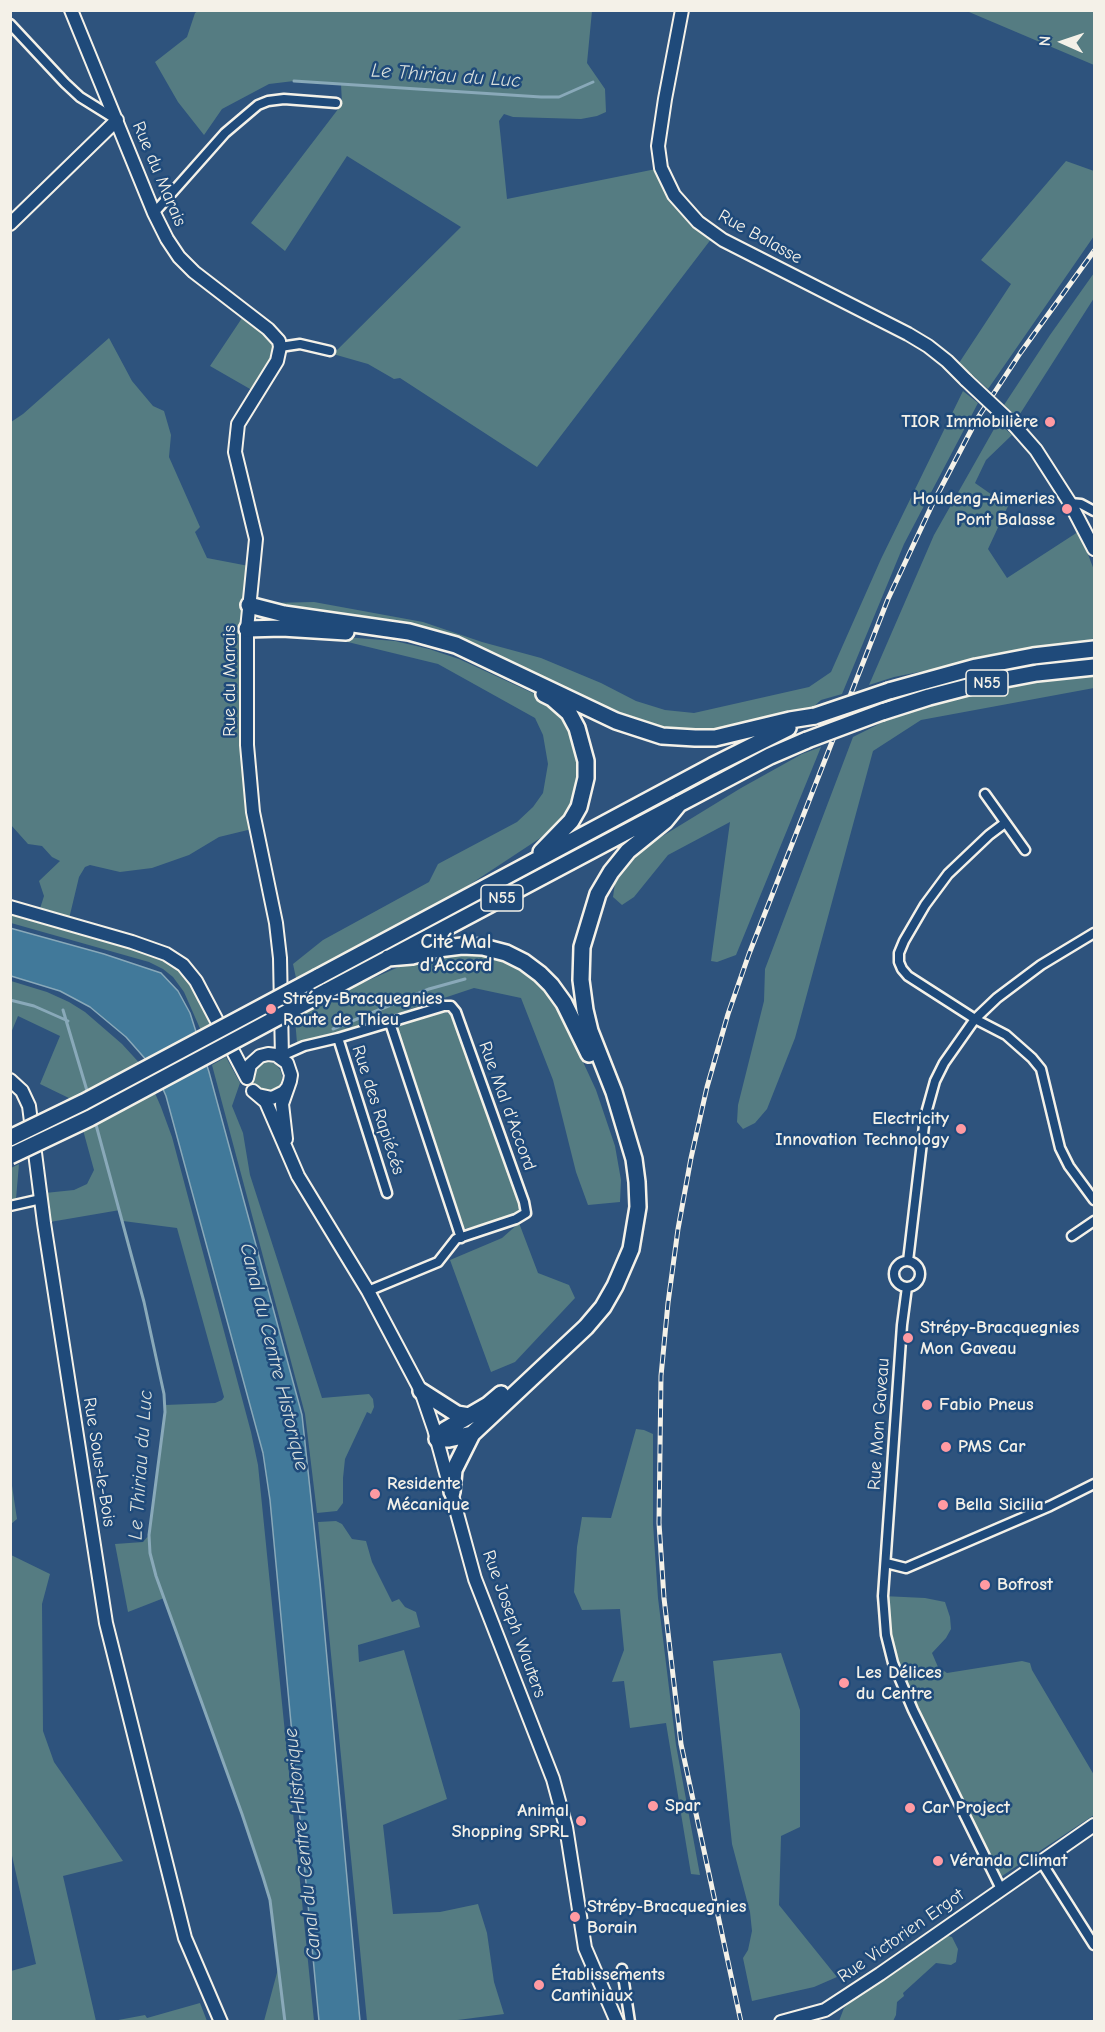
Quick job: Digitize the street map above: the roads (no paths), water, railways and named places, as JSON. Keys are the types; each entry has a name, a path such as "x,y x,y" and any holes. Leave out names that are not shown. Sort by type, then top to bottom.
{"highway":[{"path":"249,605 284,614 409,632 456,645 616,721 662,736 715,738 815,716"},
{"path":"247,629 338,631 416,642 477,662 552,698 568,713 577,728 586,761 586,778 579,807 571,821 535,859"},
{"name":"N55","path":"10,1138 84,1102 535,859 766,738 815,716 889,691 976,667 1034,656 1094,650"},
{"name":"N55","path":"10,1156 90,1118 770,756 807,740 928,697 1037,673 1095,667"},
{"path":"452,1492 454,1470 472,1434 586,1327 615,1287 631,1249 638,1207 634,1159 614,1092 590,1030 585,1010 581,980 582,947 598,894 611,872 628,851 665,821 679,804"},
{"path":"388,958 412,956 462,946 483,947 506,953 524,962 540,974 564,1003 574,1020 606,1095 619,1134 629,1183 627,1225 623,1243 610,1277 595,1300 562,1340 488,1405 445,1430 437,1439"},
{"path":"422,1392 457,1414 469,1416"},
{"path":"437,1439 472,1434"}],"street":[{"name":"Rue du Marais","path":"71,10 154,213 167,239 179,257 194,272 279,341 277,361 238,424 234,453 256,538 247,629 246,702 256,828 276,923 280,958 284,1060"},
{"name":"Rue Balasse","path":"682,10 658,146 661,168 674,195 698,222 723,240 928,346 1014,425 1036,450 1070,503"},
{"path":"10,24 80,97 117,120 10,224"},
{"path":"154,213 225,133 258,105 276,100 336,104"},
{"path":"280,347 300,344 330,351"},
{"path":"1070,503 1081,504 1095,511"},
{"path":"1070,503 1095,549"},
{"path":"985,794 1025,850"},
{"path":"1005,823 948,874 925,905 899,953 899,962 908,976 1006,1035 1024,1049 1041,1069 1060,1148 1069,1166 1095,1200"},
{"path":"10,907 132,942 166,954 183,965 196,981 253,1092 265,1098 272,1098 284,1092 291,1075 284,1060"},
{"path":"908,1261 929,1098 944,1063 975,1018 997,998 1041,965 1095,933"},
{"name":"Rue Mal d'Accord","path":"304,1046 451,1005 456,1012 524,1202 526,1213 516,1219 452,1242 438,1262 368,1292"},
{"path":"390,1023 461,1238"},
{"name":"Rue du Marais","path":"264,1055 275,1048 282,1027"},
{"path":"282,1027 286,1040 290,1044 304,1046"},
{"name":"Rue des Rapiécés","path":"338,1038 387,1193"},
{"path":"228,1040 249,1055 264,1055 284,1060 304,1046"},
{"path":"247,1078 250,1065 264,1055"},
{"name":"Rue Sous-le-Bois","path":"10,1080 22,1091 29,1106 41,1199 106,1623 185,1938 221,2022"},
{"name":"Rue Joseph Wauters","path":"288,1087 282,1104 282,1117 290,1158"},
{"name":"Rue Joseph Wauters","path":"253,1092 266,1102 298,1176 368,1292 422,1392 475,1579 553,1779 566,1827 585,1948 617,2022"},
{"path":"10,1206 41,1199"},
{"path":"1072,1236 1095,1221"},
{"path":"908,1261 919,1268 920,1277 915,1284 907,1287 899,1285 894,1273 900,1263 908,1261"},
{"name":"Rue Mon Gaveau","path":"907,1287 902,1325 882,1608 887,1642 893,1663 913,1710 1001,1889"},
{"path":"886,1563 906,1568 1050,1506 1095,1484"},
{"name":"Rue Victorien Ergot","path":"781,2022 826,2016 880,1974 1095,1825"},
{"path":"1042,1863 1095,1945"},
{"path":"622,1970 630,2022"}],"water":[{"name":"Canal du Centre Historique","path":"10,928 104,954 161,973 178,991 190,1013 209,1072 302,1415 320,1582 360,2021 319,2021 270,1500 263,1453 166,1096 148,1062 126,1037 90,1007 60,991 11,976"}],"waterway":[{"name":"Le Thiriau du Luc","path":"294,81 541,97 559,97 593,82"},
{"path":"333,1029 429,989 465,979"},
{"path":"10,1000 34,1006 68,1021"},
{"name":"Le Thiriau du Luc","path":"63,1010 88,1094"},
{"name":"Le Thiriau du Luc","path":"95,1121 144,1302 164,1394 165,1412 149,1535 150,1553 156,1576 242,1814 270,1900 285,2022"}],"railway":[{"path":"741,2022 681,1744 664,1598 659,1523 661,1376 678,1229 691,1158 707,1087 728,1014 749,954 888,599 933,503 977,419 1021,352 1094,251"}],"place":[{"name":"TIOR Immobilière","path":"1050,422"},
{"name":"Houdeng-Aimeries Pont Balasse","path":"1067,509"},
{"name":"Strépy-Bracquegnies Route de Thieu","path":"271,1009"},
{"name":"Electricity Innovation Technology","path":"961,1129"},
{"name":"Strépy-Bracquegnies Mon Gaveau","path":"908,1338"},
{"name":"Fabio Pneus","path":"927,1405"},
{"name":"PMS Car","path":"946,1447"},
{"name":"Residente Mécanique","path":"375,1494"},
{"name":"Bella Sicilia","path":"943,1505"},
{"name":"Bofrost","path":"985,1585"},
{"name":"Les Délices du Centre","path":"844,1683"},
{"name":"Spar","path":"653,1806"},
{"name":"Car Project","path":"910,1808"},
{"name":"Animal Shopping SPRL","path":"581,1821"},
{"name":"Véranda Climat","path":"938,1861"},
{"name":"Strépy-Bracquegnies Borain","path":"575,1917"},
{"name":"Établissements Cantiniaux","path":"539,1985"}],"district":[{"name":"Cité Mal d'Accord","path":"456,954"}]}
